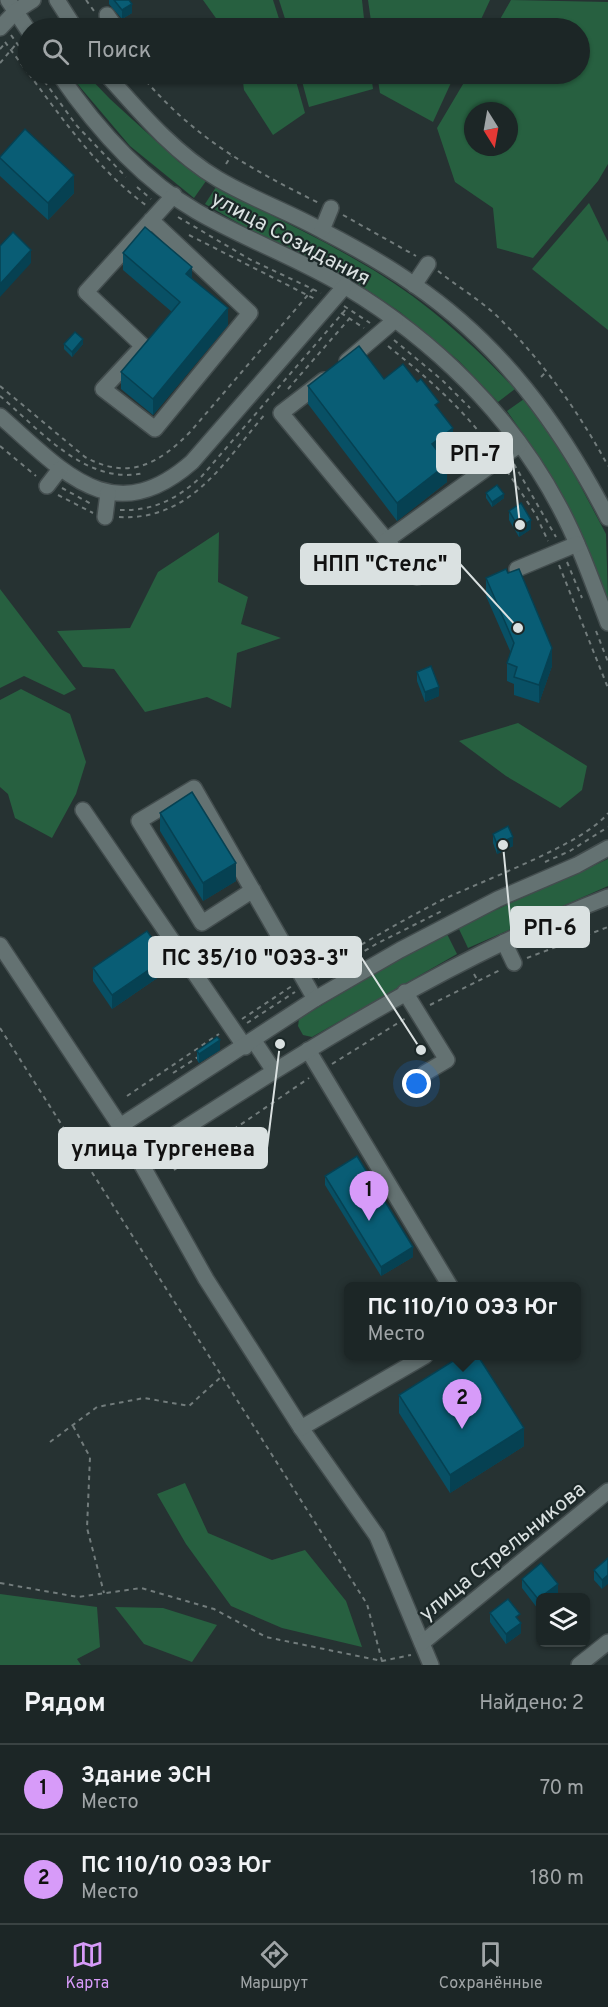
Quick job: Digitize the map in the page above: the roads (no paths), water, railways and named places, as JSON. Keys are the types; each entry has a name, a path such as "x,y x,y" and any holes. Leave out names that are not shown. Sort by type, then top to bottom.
{"street":[{"path":"12,5 33,0"},
{"path":"57,0 69,18"},
{"path":"12,5 20,18"},
{"path":"4,33 12,5"},
{"name":"улица Созидания","path":"67,84 122,152 174,195 204,216 345,286 395,320 452,366 496,413 559,505 608,623"},
{"name":"улица Созидания","path":"116,84 180,150 216,178 322,230 414,285 479,336 528,388 571,449 608,518"},
{"path":"151,220 250,313 155,429 103,389 142,346 86,292 151,220 174,195"},
{"path":"322,230 331,208"},
{"path":"414,285 428,264"},
{"path":"2,422 53,478 108,493 137,494 173,480 207,446 345,286"},
{"path":"395,320 281,413 417,577"},
{"path":"387,540 519,445"},
{"path":"105,513 108,493"},
{"path":"518,569 577,544"},
{"path":"253,890 202,923 140,821 194,788 253,890 315,999"},
{"path":"83,810 232,1025 274,1071"},
{"path":"120,1126 315,999 449,924 577,865 608,848"},
{"path":"138,1158 274,1071 405,992 504,942 608,897"},
{"path":"504,942 514,963"},
{"path":"0,945 120,1126 206,1279 301,1428 377,1536 426,1653"},
{"path":"405,992 447,1060 425,1073"},
{"path":"308,1050 447,1282"},
{"path":"301,1428 418,1360"},
{"name":"улица Стрельникова","path":"426,1653 608,1491"},
{"path":"579,1665 608,1642"}],"place":[{"name":"РП-7","path":"520,525"},
{"name":"НПП \"Стелс\"","path":"518,628"},
{"name":"РП-6","path":"503,845"},
{"name":"улица Тургенева","path":"280,1044"},
{"name":"ПС 35/10 \"ОЭЗ-3\"","path":"421,1050"},
{"name":"Здание ЭСН","path":"369,1221"},
{"name":"ПС 110/10 ОЭЗ Юг","path":"462,1429"}]}
